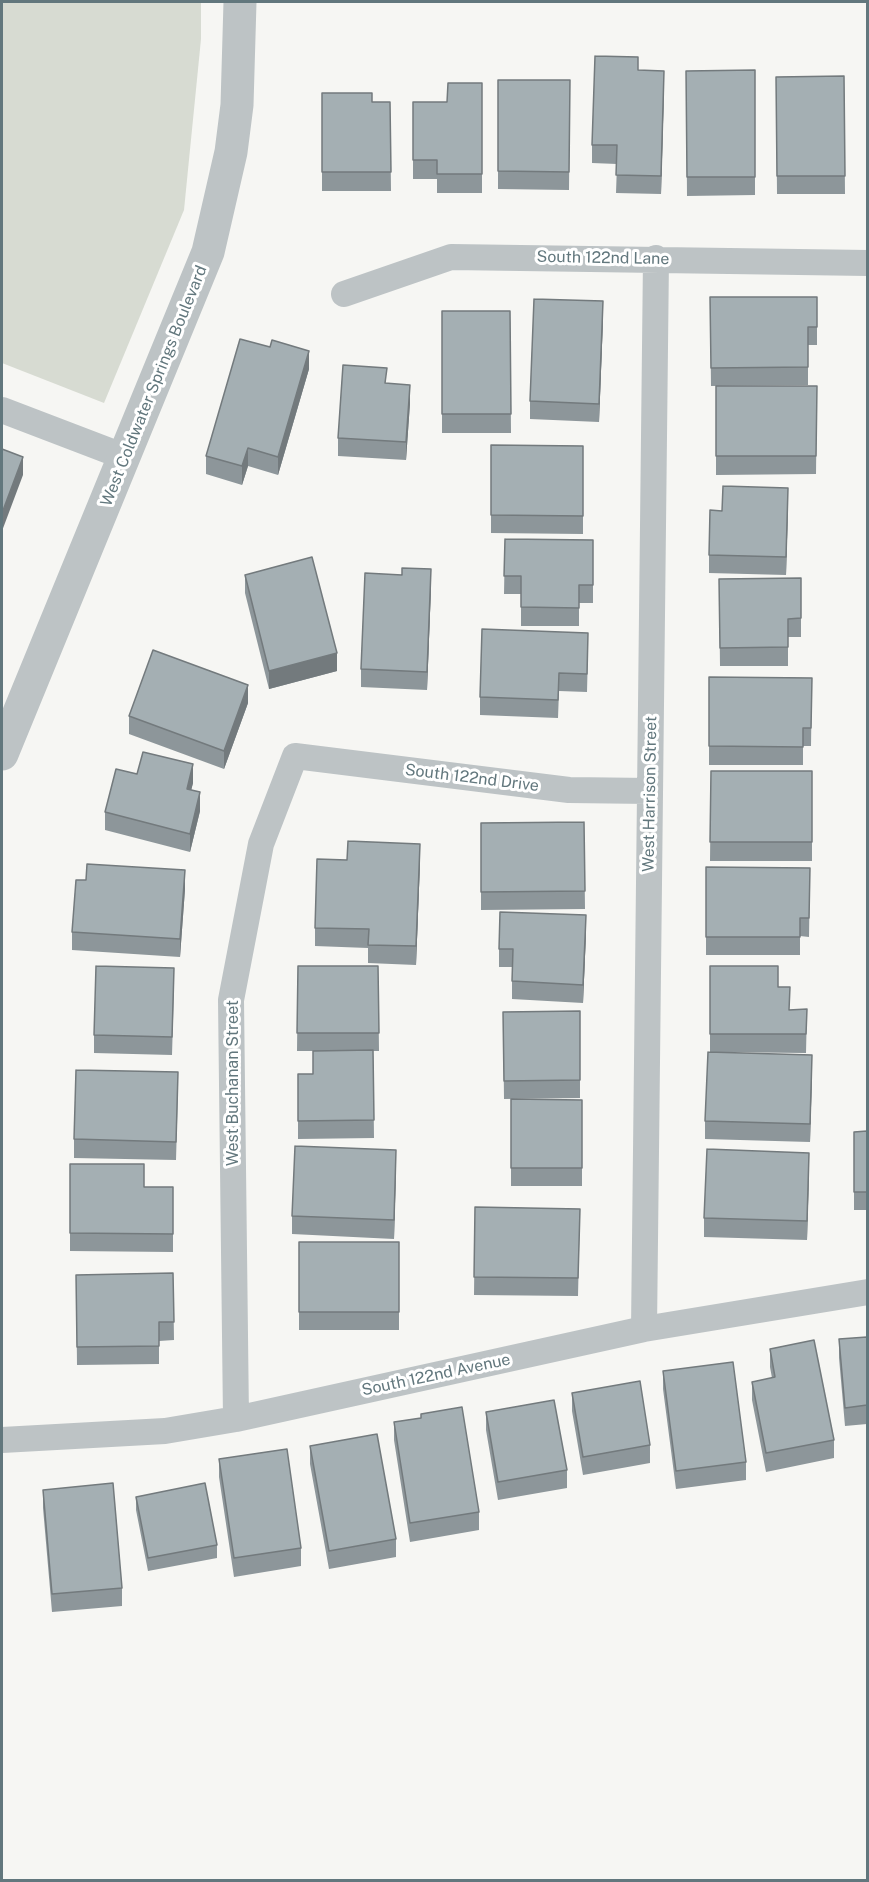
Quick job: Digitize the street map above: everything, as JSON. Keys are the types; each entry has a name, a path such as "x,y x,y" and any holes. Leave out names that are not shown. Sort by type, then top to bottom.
{"street":[{"name":"West Coldwater Springs Boulevard","path":"2,754 208,252 231,152 237,105 240,2"},
{"name":"South 122nd Lane","path":"345,294 451,257 656,258 867,263"},
{"name":"West Harrison Street","path":"644,1329 656,258"},
{"path":"2,410 125,457"},
{"name":"South 122nd Drive","path":"295,756 569,790 650,791"},
{"name":"West Buchanan Street","path":"236,1419 231,1000 261,844 295,756"},
{"name":"South 122nd Avenue","path":"2,1440 165,1431 236,1419 644,1329 867,1292"}],"shaded area":[{"path":"2,2 201,2 201,39 184,210 104,403 2,363"}],"building":[{"path":"595,56 638,57 638,70 664,71 661,176 616,175 617,145 592,145"},
{"path":"755,70 755,177 687,177 686,71"},
{"path":"844,76 845,176 777,176 776,77"},
{"path":"498,80 570,80 569,172 498,171"},
{"path":"448,83 482,83 482,174 437,174 437,160 413,160 413,102 447,102"},
{"path":"322,93 372,93 372,102 390,102 391,172 322,172"},
{"path":"710,297 817,297 817,327 808,327 808,367 711,368"},
{"path":"534,299 603,301 599,404 530,401"},
{"path":"442,311 510,311 511,414 442,414"},
{"path":"240,339 270,347 272,340 309,351 278,457 248,448 242,466 206,456"},
{"path":"343,365 387,368 385,383 410,385 406,442 338,438"},
{"path":"716,386 817,386 816,456 716,456"},
{"path":"491,445 583,446 583,516 491,515"},
{"path":"2,449 23,457 2,513"},
{"path":"723,486 788,488 786,557 709,555 710,510 722,511"},
{"path":"505,539 593,540 593,585 579,585 579,608 521,607 521,576 504,576"},
{"path":"312,557 337,653 269,671 245,575"},
{"path":"402,568 431,569 427,672 361,669 365,573 402,575"},
{"path":"801,578 801,618 788,619 788,647 720,648 719,579"},
{"path":"482,629 588,633 587,674 559,673 558,700 480,697"},
{"path":"153,650 248,685 224,751 129,716"},
{"path":"709,677 812,678 811,728 803,728 803,747 709,746"},
{"path":"143,752 193,764 187,789 200,792 190,834 105,812 116,769 137,774"},
{"path":"711,771 812,771 812,842 710,842"},
{"path":"584,822 585,891 481,892 481,823"},
{"path":"348,841 420,844 416,946 368,945 369,929 315,928 317,859 347,860"},
{"path":"87,864 185,870 180,939 72,932 76,880 86,880"},
{"path":"706,867 810,868 809,918 800,918 800,937 706,937"},
{"path":"500,912 586,915 583,985 512,981 513,949 499,949"},
{"path":"96,966 174,968 172,1037 94,1035"},
{"path":"298,966 378,966 379,1033 297,1033"},
{"path":"710,966 778,966 778,987 790,987 789,1010 807,1009 806,1034 710,1034"},
{"path":"580,1011 580,1080 504,1081 503,1012"},
{"path":"373,1050 374,1120 298,1121 298,1074 313,1074 313,1051"},
{"path":"708,1052 812,1055 810,1124 705,1121"},
{"path":"76,1070 178,1072 176,1142 74,1139"},
{"path":"511,1099 582,1100 582,1168 511,1168"},
{"path":"867,1131 867,1192 854,1192 854,1132"},
{"path":"295,1146 396,1150 394,1220 292,1216"},
{"path":"707,1149 809,1153 807,1221 704,1218"},
{"path":"70,1164 144,1164 144,1187 173,1187 173,1234 70,1233"},
{"path":"475,1207 580,1209 578,1278 474,1277"},
{"path":"299,1242 399,1242 399,1312 299,1312"},
{"path":"173,1273 174,1322 159,1322 159,1346 77,1347 76,1275"},
{"path":"867,1337 867,1405 845,1408 839,1339"},
{"path":"814,1340 834,1440 766,1453 752,1382 775,1377 770,1349"},
{"path":"733,1362 746,1462 676,1471 663,1371"},
{"path":"640,1381 650,1445 583,1457 572,1393"},
{"path":"554,1400 567,1470 498,1482 486,1412"},
{"path":"462,1407 479,1512 410,1523 394,1422 421,1418 421,1414"},
{"path":"377,1434 396,1539 329,1551 310,1446"},
{"path":"287,1449 301,1548 234,1558 219,1459"},
{"path":"113,1483 122,1588 52,1594 43,1490"},
{"path":"205,1483 217,1545 148,1558 136,1497"}]}
